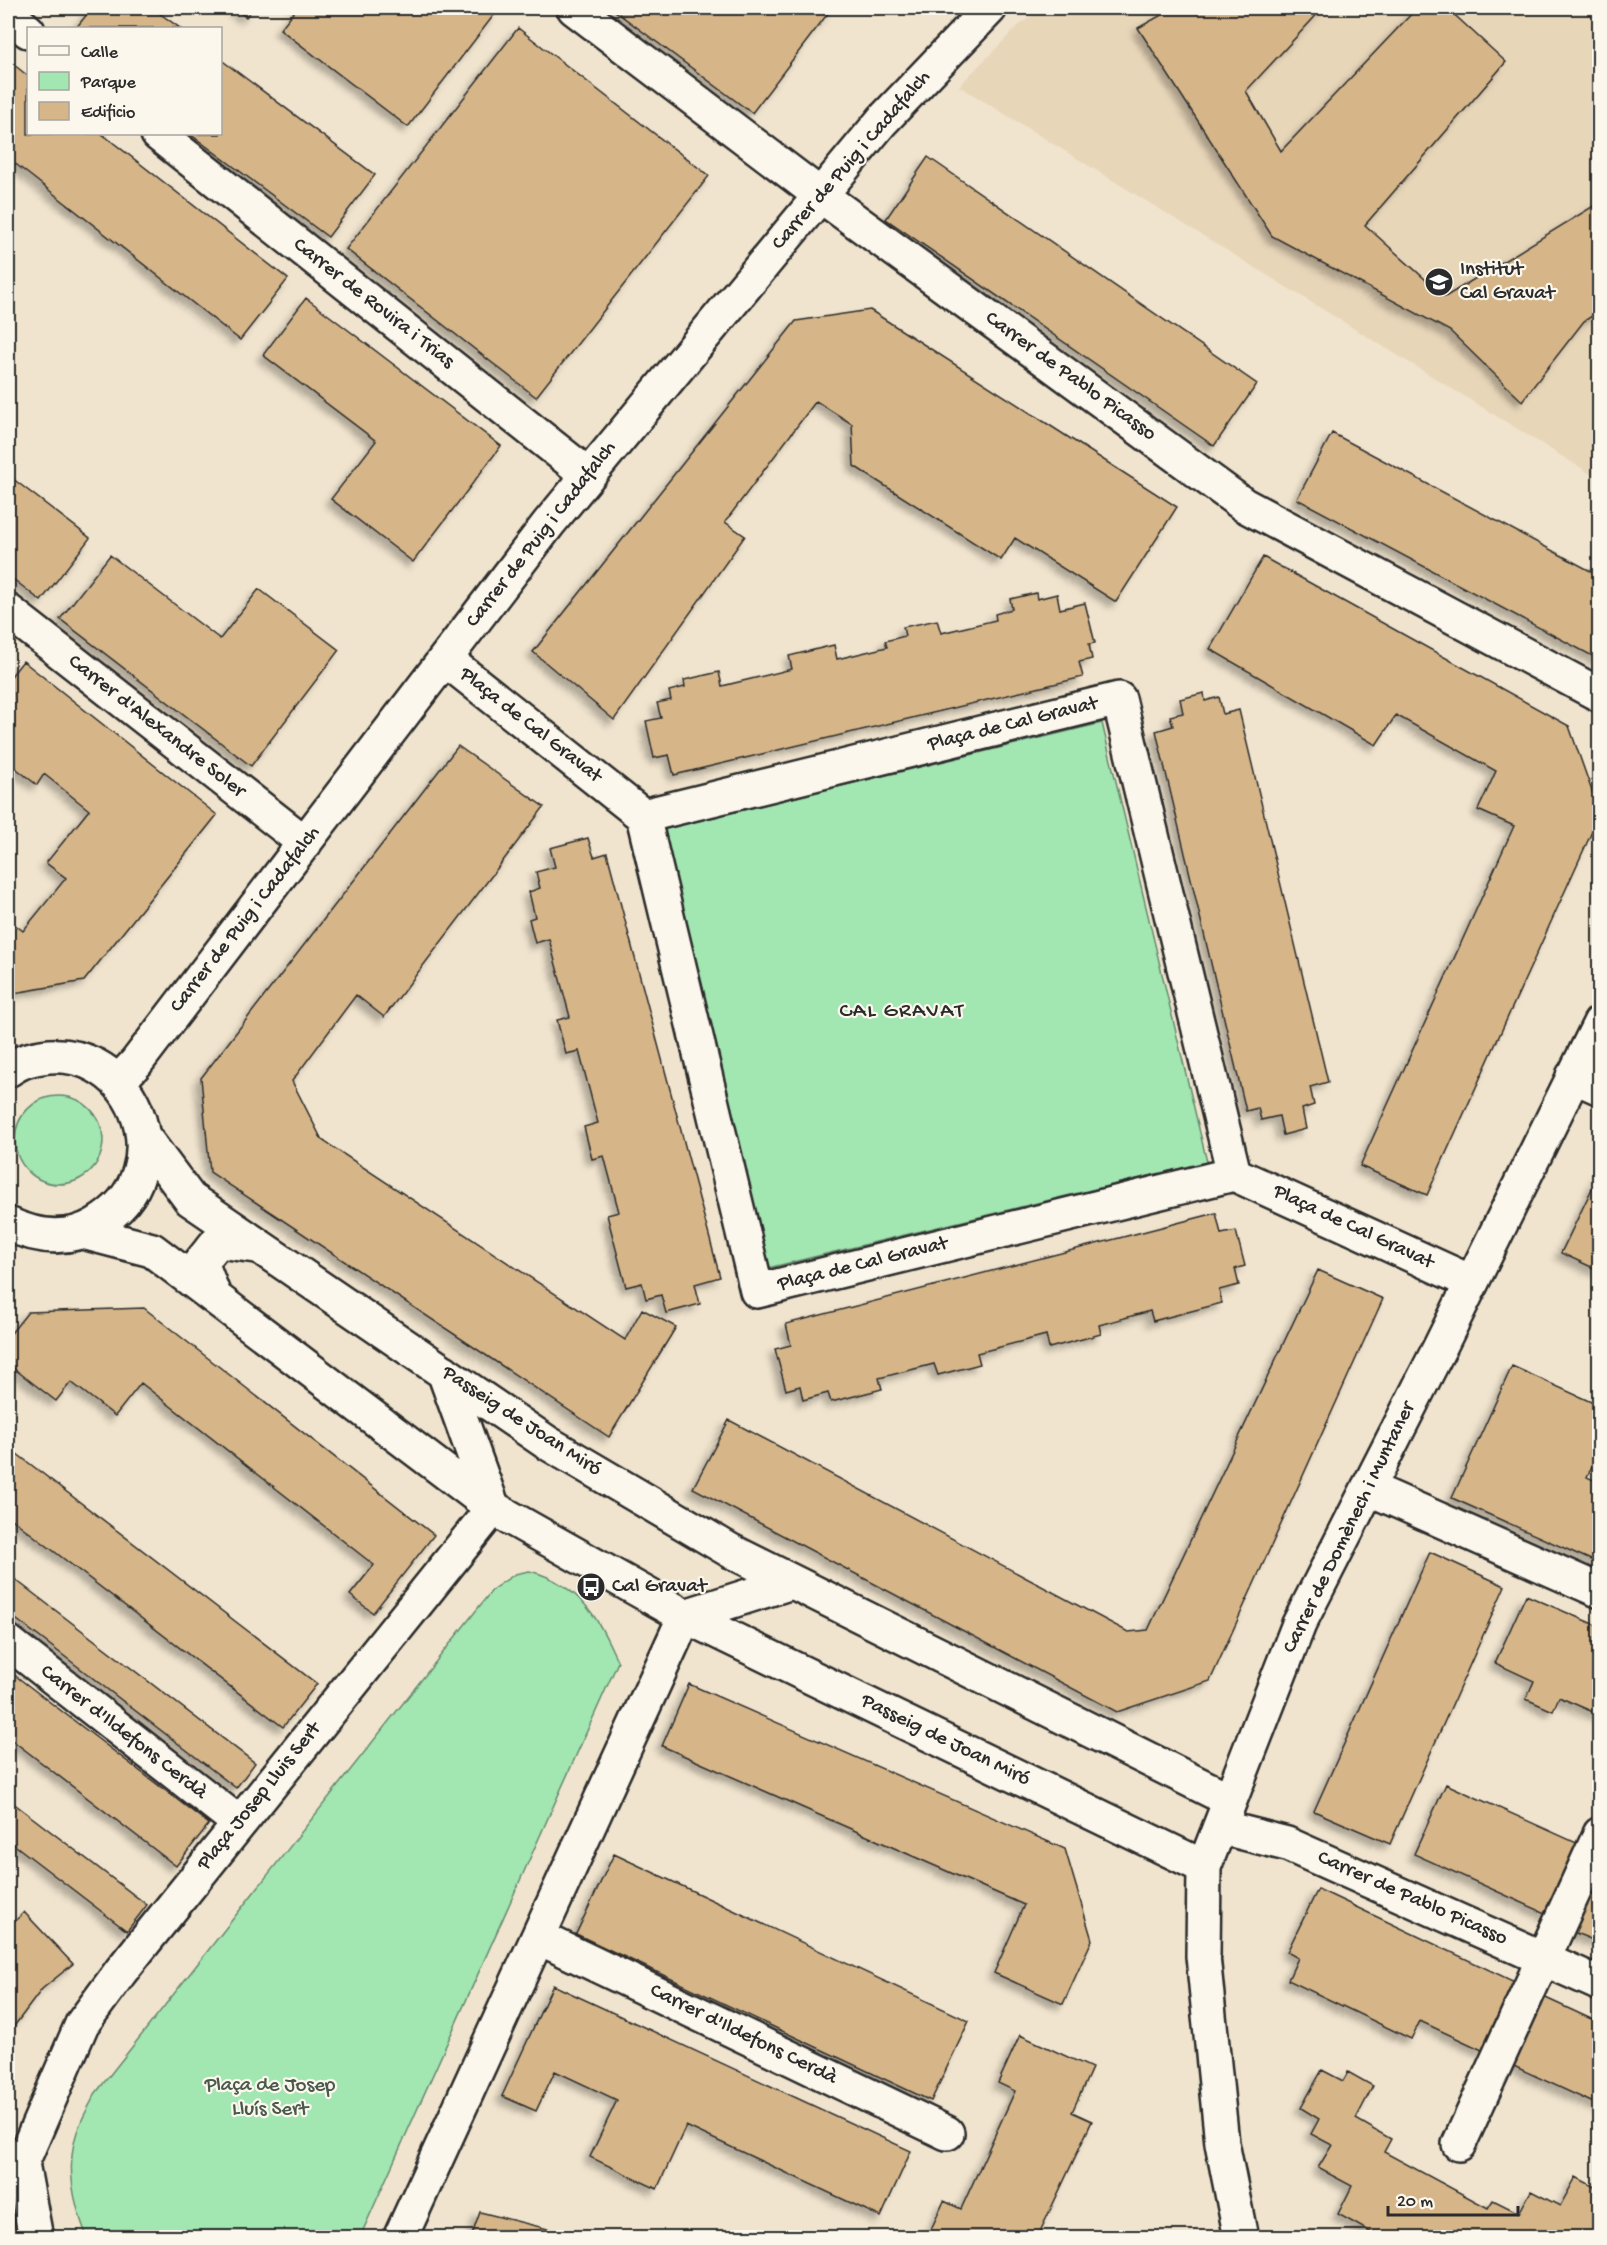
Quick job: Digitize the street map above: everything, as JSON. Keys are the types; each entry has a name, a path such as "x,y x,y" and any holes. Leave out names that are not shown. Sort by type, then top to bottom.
{"street":[{"name":"Carrer de Pablo Picasso","path":"574,8 820,195 1244,505 1599,695"},
{"name":"Carrer de Puig i Cadafalch","path":"118,1082 136,1063 588,475 882,121 990,8"},
{"path":"8,14 27,29"},
{"name":"Carrer de Rovira i Trias","path":"159,135 588,475"},
{"name":"Carrer d'Alexandre Soler","path":"8,611 305,843"},
{"name":"Plaça de Cal Gravat","path":"445,660 643,816 757,1291 1234,1174 1471,1282"},
{"name":"Plaça de Cal Gravat","path":"643,816 1119,699 1234,1174"},
{"name":"Carrer de Domènech i Muntaner","path":"1241,2238 1222,2143 1203,1956 1204,1867 1299,1623 1471,1282 1586,1082 1599,1023"},
{"name":"Passeig de Joan Miró","path":"8,1070 28,1060 54,1056 77,1059 99,1068 118,1082 130,1098 139,1116 143,1136 142,1166 130,1194 110,1216 83,1232 55,1236 27,1233 8,1224"},
{"name":"Passeig de Joan Miró","path":"143,1136 190,1199 546,1442 731,1551 1225,1814"},
{"name":"Passeig de Joan Miró","path":"83,1232 152,1250 493,1508 685,1616 1204,1867"},
{"name":"Passeig de Joan Miró","path":"214,1296 201,1262 219,1241 258,1246"},
{"path":"444,1372 493,1508"},
{"path":"1368,1488 1599,1591"},
{"name":"Plaça Josep Lluis Sert","path":"36,2238 22,2163 82,2024 121,1971 493,1508"},
{"path":"400,2238 685,1616 792,1582"},
{"name":"Carrer d'Ildefons Cerdà","path":"8,1642 239,1823"},
{"name":"Carrer de Pablo Picasso","path":"1225,1814 1599,1984"},
{"path":"1459,2144 1599,1834"},
{"name":"Carrer d'Ildefons Cerdà","path":"538,1937 947,2133"}],"shaded area":[{"name":"Institut Cal Gravat","path":"1043,8 1599,8 1599,479 959,86 1019,25"}],"green space":[{"path":"1102,723 1207,1162 768,1268 664,829"},
{"path":"59,1096 76,1100 90,1109 99,1123 103,1140 99,1157 90,1171 76,1180 59,1184 42,1180 28,1171 19,1157 15,1140 19,1123 28,1109 42,1100"},
{"name":"Plaça de Josep Lluís Sert","path":"529,1571 555,1581 578,1598 599,1623 618,1662 360,2237 87,2237 78,2212 71,2172 73,2145 95,2094 493,1589 515,1574"}],"building":[{"path":"92,8 152,8 179,27 77,27"},
{"path":"233,8 253,8 246,17"},
{"path":"297,8 492,8 497,11 408,127 280,29"},
{"path":"611,8 832,8 752,113"},
{"path":"1174,8 1323,8 1246,91 1281,151 1417,8 1447,8 1506,62 1365,225 1445,297 1600,202 1600,311 1584,321 1522,401 1450,331 1272,236 1138,28"},
{"path":"518,28 709,176 536,397 346,249"},
{"path":"8,60 27,75 27,135 103,135 288,279 240,340 8,158"},
{"path":"222,60 375,175 328,237 191,135 222,135"},
{"path":"928,157 1257,384 1214,446 886,219"},
{"path":"306,298 501,446 413,562 331,499 376,441 263,355"},
{"path":"870,310 1177,507 1116,602 1015,538 1001,560 854,466 852,424 816,401 725,522 745,536 614,720 533,652 796,321"},
{"path":"1332,433 1600,576 1600,660 1297,499"},
{"path":"8,475 90,538 41,601 8,575"},
{"path":"110,555 220,639 259,589 339,650 251,766 60,619"},
{"path":"1263,557 1569,726 1600,814 1427,1195 1360,1166 1514,826 1478,810 1496,771 1396,715 1376,745 1210,649"},
{"path":"1036,593 1037,599 1057,594 1060,609 1085,603 1095,643 1089,644 1092,659 1079,662 1083,677 674,775 669,755 654,758 646,721 661,718 657,703 671,700 669,691 685,687 684,680 719,672 722,686 792,669 789,656 834,645 837,659 887,647 885,641 905,636 903,627 937,620 941,633 996,620 995,614 1012,609 1010,599"},
{"path":"23,661 217,815 84,981 8,994 8,919 23,931 66,878 46,863 89,810 44,774 37,785 8,762 8,680"},
{"path":"1204,693 1205,701 1219,697 1223,714 1239,710 1328,1082 1310,1087 1314,1105 1302,1109 1306,1129 1283,1135 1279,1116 1261,1120 1258,1108 1246,1111 1156,731 1173,726 1170,716 1183,713 1180,699"},
{"path":"458,746 544,807 384,1017 356,995 292,1081 322,1140 625,1340 642,1309 676,1327 609,1437 210,1172 201,1078"},
{"path":"588,838 594,857 607,853 720,1277 695,1284 700,1304 666,1313 661,1295 646,1299 642,1283 626,1287 607,1215 619,1212 604,1156 592,1159 584,1127 598,1123 579,1051 566,1054 557,1020 570,1017 549,939 535,943 529,919 535,917 529,892 540,888 536,872 555,867 550,848"},
{"path":"1600,1172 1600,1271 1561,1253"},
{"path":"1216,1213 1221,1234 1236,1231 1245,1266 1235,1269 1239,1285 1219,1290 1222,1303 1153,1321 1150,1311 1099,1325 1101,1334 1049,1348 1046,1335 977,1353 980,1364 938,1375 934,1364 879,1378 882,1389 831,1402 828,1393 803,1400 800,1386 786,1390 775,1349 791,1345 786,1324"},
{"path":"1318,1270 1383,1299 1210,1681 1117,1712 693,1488 729,1420 1128,1632 1148,1630"},
{"path":"144,1308 434,1535 373,1613 350,1595 374,1565 141,1383 115,1416 71,1382 56,1401 8,1364 8,1337 28,1312"},
{"path":"1512,1366 1600,1406 1600,1449 1587,1477 1600,1483 1600,1564 1452,1498"},
{"path":"8,1447 317,1684 283,1727 8,1516"},
{"path":"1430,1552 1505,1586 1390,1844 1314,1811"},
{"path":"8,1574 255,1763 236,1788 8,1613"},
{"path":"1526,1595 1600,1627 1600,1715 1559,1697 1553,1711 1526,1699 1534,1681 1495,1663"},
{"path":"8,1670 209,1824 176,1866 8,1737"},
{"path":"689,1684 1065,1849 1092,1940 1063,2004 994,1973 1024,1905 662,1746"},
{"path":"1446,1784 1579,1844 1547,1914 1414,1854"},
{"path":"8,1799 147,1905 127,1931 8,1840"},
{"path":"614,1854 969,2021 931,2101 576,1934"},
{"path":"1600,1855 1600,1943 1566,1929"},
{"path":"1318,1889 1517,1983 1484,2051 1420,2021 1411,2039 1288,1980 1298,1958 1287,1952"},
{"path":"24,1912 73,1964 42,1989 12,2029 8,2038 8,1928"},
{"path":"553,1985 911,2151 881,2217 686,2126 657,2189 590,2157 617,2100 555,2071 536,2111 502,2096"},
{"path":"1537,1994 1600,2023 1600,2106 1505,2062"},
{"path":"1020,2035 1092,2068 1072,2112 1092,2121 1037,2238 927,2238 944,2201 961,2209 1015,2091 998,2083"},
{"path":"1322,2070 1343,2081 1348,2072 1373,2086 1356,2119 1391,2139 1384,2152 1488,2208 1493,2200 1519,2213 1531,2191 1560,2206 1576,2177 1600,2190 1600,2227 1594,2238 1381,2238 1338,2214 1352,2186 1318,2168 1332,2145 1311,2134 1319,2119 1301,2108"},
{"path":"480,2212 556,2231 554,2238 471,2238"}],"place":[{"name":"Institut Cal Gravat","path":"1439,282"},
{"name":"Cal Gravat","path":"591,1587"}],"district":[{"name":"CAL GRAVAT","path":"902,1012"}]}
